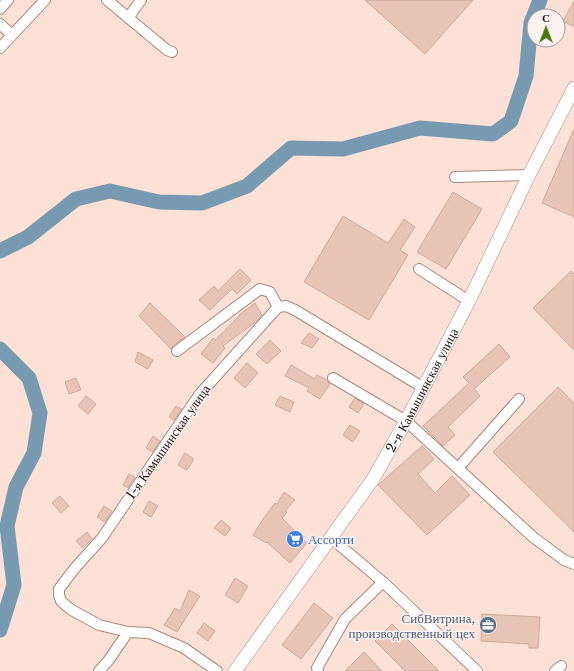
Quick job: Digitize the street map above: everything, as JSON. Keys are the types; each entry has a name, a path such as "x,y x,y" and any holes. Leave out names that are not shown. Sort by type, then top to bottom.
{"main road":[{"name":"2-я Камышинская улица","path":"235,671 373,479 424,388 469,301 529,175 574,88"}],"street":[{"path":"0,9 8,0"},
{"path":"0,48 45,0"},
{"path":"107,0 172,52"},
{"path":"128,18 141,0"},
{"path":"0,24 12,35"},
{"path":"455,177 529,175"},
{"path":"419,269 469,301"},
{"path":"177,351 260,289 270,292 278,307 286,306 294,310 424,388"},
{"name":"1-я Камышинская улица","path":"217,671 184,648 149,633 128,632 99,625 70,609 60,601 59,589 75,568 102,538 199,395 278,307"},
{"path":"333,378 406,421 533,537 564,560 574,564"},
{"path":"458,468 520,399"},
{"path":"331,538 383,582 476,671"},
{"path":"318,671 317,668 345,619 383,582"},
{"path":"99,671 108,662 128,632"}],"building":[{"path":"365,0 473,0 425,54"},
{"path":"574,1 574,27 566,23 566,16"},
{"path":"574,129 574,217 542,203"},
{"path":"453,192 482,209 446,269 417,252"},
{"path":"343,216 388,243 404,219 415,227 400,250 408,255 369,320 304,282"},
{"path":"240,269 251,280 237,294 232,289 210,310 199,300 214,286 218,291"},
{"path":"571,271 574,274 574,350 533,308"},
{"path":"150,303 185,337 171,349 139,316"},
{"path":"255,303 262,315 257,321 223,346 225,348 213,363 201,354 213,338 215,340 239,315"},
{"path":"309,333 319,339 312,348 301,343"},
{"path":"270,340 281,351 267,364 256,354"},
{"path":"499,344 510,357 474,389 480,396 448,427 455,435 443,446 423,426 469,383 463,377"},
{"path":"138,352 153,360 148,369 135,362"},
{"path":"247,363 258,373 245,388 234,378"},
{"path":"291,365 315,379 317,375 327,380 330,384 320,399 307,391 309,388 285,376"},
{"path":"76,378 81,390 69,394 65,382"},
{"path":"558,387 574,403 574,532 493,452"},
{"path":"86,396 96,404 88,414 78,406"},
{"path":"280,396 294,402 290,412 275,405"},
{"path":"355,398 364,404 358,413 349,407"},
{"path":"176,406 182,409 174,420 169,417"},
{"path":"350,425 360,431 353,442 343,435"},
{"path":"153,436 160,441 153,452 146,448"},
{"path":"422,446 434,459 418,474 435,493 452,476 470,495 427,535 378,485"},
{"path":"185,453 194,459 187,470 178,465"},
{"path":"129,474 135,477 128,488 123,485"},
{"path":"284,492 295,500 285,511 287,512 282,518 307,543 290,563 267,542 266,543 253,535 275,503 277,504"},
{"path":"60,496 69,506 61,513 52,503"},
{"path":"149,501 158,506 151,517 143,512"},
{"path":"104,506 112,511 105,522 97,517"},
{"path":"221,520 231,528 225,536 214,528"},
{"path":"87,532 92,539 83,548 76,541"},
{"path":"235,578 248,586 238,603 225,595"},
{"path":"189,590 200,596 177,632 164,625 175,608 180,611"},
{"path":"314,603 333,618 301,659 282,645"},
{"path":"482,614 540,617 538,648 529,648 529,644 481,641"},
{"path":"204,623 215,631 208,641 197,633"},
{"path":"392,624 439,671 405,671 375,641"},
{"path":"364,652 382,671 345,671"}],"waterway":[{"path":"0,251 28,237 76,199 110,191 159,202 202,203 247,186 291,148 343,149 420,128 493,134 511,121 526,76 531,23 540,0"},
{"path":"0,349 29,378 40,413 34,453 16,487 7,526 14,585 0,630"}],"place":[{"name":"Ассорти","path":"295,539"},
{"name":"СибВитрина, производственный цех","path":"488,625"}]}
